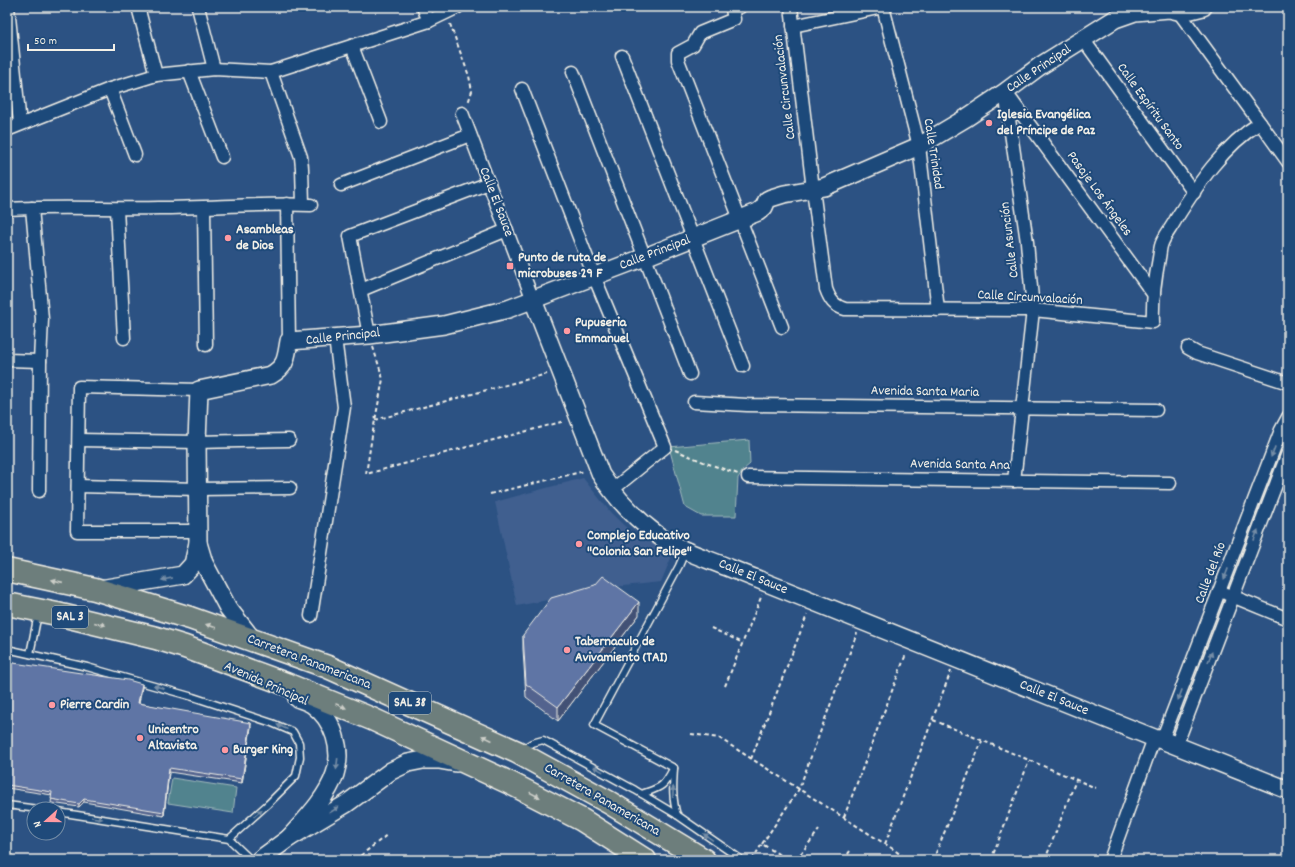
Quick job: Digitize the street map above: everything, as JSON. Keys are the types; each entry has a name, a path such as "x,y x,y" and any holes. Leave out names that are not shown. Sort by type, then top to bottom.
{"highway":[{"name":"SAL 3","path":"7,570 95,590"},
{"name":"Carretera Panamericana","path":"95,590 190,618 328,667 517,752 610,803 704,860"},
{"name":"SAL 3","path":"7,604 132,632"},
{"name":"Carretera Panamericana","path":"132,632 185,647 286,684 372,719 512,784 582,820 645,860"}],"street":[{"path":"8,7 20,124"},
{"path":"138,7 156,75"},
{"path":"198,7 214,68"},
{"path":"423,7 429,21"},
{"path":"7,130 110,89 156,75 214,68 272,72 429,21 458,7"},
{"path":"740,7 732,9 734,19 700,33 693,45 678,53 678,60 782,327"},
{"name":"Calle Circunvalación","path":"791,7 826,289 830,299 836,306 845,309 1033,310 1153,322 1156,276 1162,243 1194,194 1228,148 1249,130 1260,123"},
{"path":"793,26 883,7"},
{"name":"Calle Trinidad","path":"883,7 919,146 938,310"},
{"name":"Calle Principal","path":"79,440 79,387 199,390 266,376 276,372 285,363 289,341 369,335 444,325 508,309 761,211 764,208 764,204 771,198 784,194 824,187 919,146 966,118 1040,66 1115,18 1135,12 1158,9 1178,11 1203,7"},
{"path":"1178,11 1288,162"},
{"name":"Calle Espíritu Santo","path":"1083,39 1194,194"},
{"path":"352,46 381,122"},
{"path":"622,56 743,366"},
{"path":"189,71 222,157"},
{"path":"7,209 204,208 286,204 307,205 301,157 272,72"},
{"path":"573,72 690,374"},
{"path":"110,89 135,155"},
{"path":"522,89 594,276 665,447 612,490"},
{"name":"Pasaje Los Ángeles","path":"1005,92 1154,295"},
{"name":"Calle Asunción","path":"1005,92 1027,242 1033,310 1014,481"},
{"name":"Calle El Sauce","path":"462,112 598,468 612,490 638,519 659,536 686,550 1288,790"},
{"path":"341,185 470,135"},
{"path":"369,335 350,236 488,183"},
{"path":"286,204 289,341"},
{"path":"32,208 42,319 40,361 39,491"},
{"path":"204,208 206,345"},
{"path":"117,209 124,338"},
{"path":"361,290 507,230"},
{"path":"311,616 344,407 335,338"},
{"path":"1188,348 1197,353 1288,383"},
{"path":"7,360 40,361"},
{"path":"95,590 182,575 192,564 198,537 197,442 199,390"},
{"name":"Avenida Santa Maria","path":"694,402 747,405 1156,410"},
{"name":"Calle del Río","path":"1164,741 1281,430 1288,417"},
{"path":"198,537 77,530 79,440 197,442 288,440"},
{"name":"Calle del Río","path":"1164,741 1233,596 1288,453"},
{"name":"Avenida Santa Ana","path":"748,477 1056,483 1170,483"},
{"path":"78,486 198,489 290,488"},
{"path":"198,537 204,563 228,608 253,640"},
{"path":"1220,591 1288,619"},
{"name":"Avenida Principal","path":"185,647 313,705 326,717 333,729 338,750 335,773 329,787 319,803 289,838"},
{"path":"1110,860 1164,741"},
{"name":"Avenida Principal","path":"259,860 289,838 346,804 391,771 408,763 422,760 454,762 512,784"}],"lane":[{"path":"674,768 594,725 679,566 686,550"},
{"path":"30,654 39,610"},
{"path":"7,649 88,667 193,697 272,723 293,732 299,743 300,758 296,776 268,804 229,839"},
{"path":"517,752 532,743 543,740 642,794 677,815 739,858 739,860"},
{"path":"642,794 660,788 666,783 674,768"},
{"path":"674,768 672,794 677,815"},
{"path":"7,805 26,807"},
{"path":"66,813 229,839 251,860"}],"path":[{"path":"445,13 469,76 472,91 462,112"},
{"path":"369,335 383,379 366,474 578,417"},
{"path":"375,420 560,370"},
{"path":"665,447 748,477"},
{"path":"490,494 598,468"},
{"path":"725,686 767,583"},
{"path":"751,759 813,601"},
{"path":"752,860 799,789 861,621"},
{"path":"711,628 743,643"},
{"path":"844,817 911,640"},
{"path":"885,844 956,658"},
{"path":"933,720 1096,788"},
{"path":"691,734 719,738 844,817 908,860"},
{"path":"933,860 982,741"},
{"path":"991,860 1029,761"},
{"path":"1045,860 1076,780"},
{"path":"796,860 819,830"},
{"path":"355,860 388,834"},
{"path":"762,844 788,860"},
{"path":"844,860 850,851"}],"shaded area":[{"name":"Complejo Educativo \"Colonia San Felipe\"","path":"583,478 611,513 636,537 674,551 661,582 614,587 517,606 495,502"}],"green space":[{"path":"749,440 750,464 743,470 738,478 736,516 701,516 685,507 669,447"},
{"path":"172,778 236,788 233,813 168,803"}],"building":[{"path":"603,576 639,602 558,707 526,684 523,635 551,598 595,585"},
{"path":"7,662 128,680 142,684 138,703 251,723 242,779 169,768 164,812 84,799 79,804 51,799 52,792 7,785"}],"place":[{"name":"Iglesia Evangélica del Príncipe de Paz","path":"989,123"},
{"name":"Asambleas de Dios","path":"228,238"},
{"name":"Punto de ruta de microbuses 29 F","path":"510,266"},
{"name":"Pupuseria Emmanuel","path":"567,331"},
{"name":"Complejo Educativo \"Colonia San Felipe\"","path":"579,544"},
{"name":"Tabernaculo de Avivamiento (TAI)","path":"567,650"},
{"name":"Pierre Cardin","path":"52,705"},
{"name":"Unicentro Altavista","path":"140,738"},
{"name":"Burger King","path":"225,750"}]}
